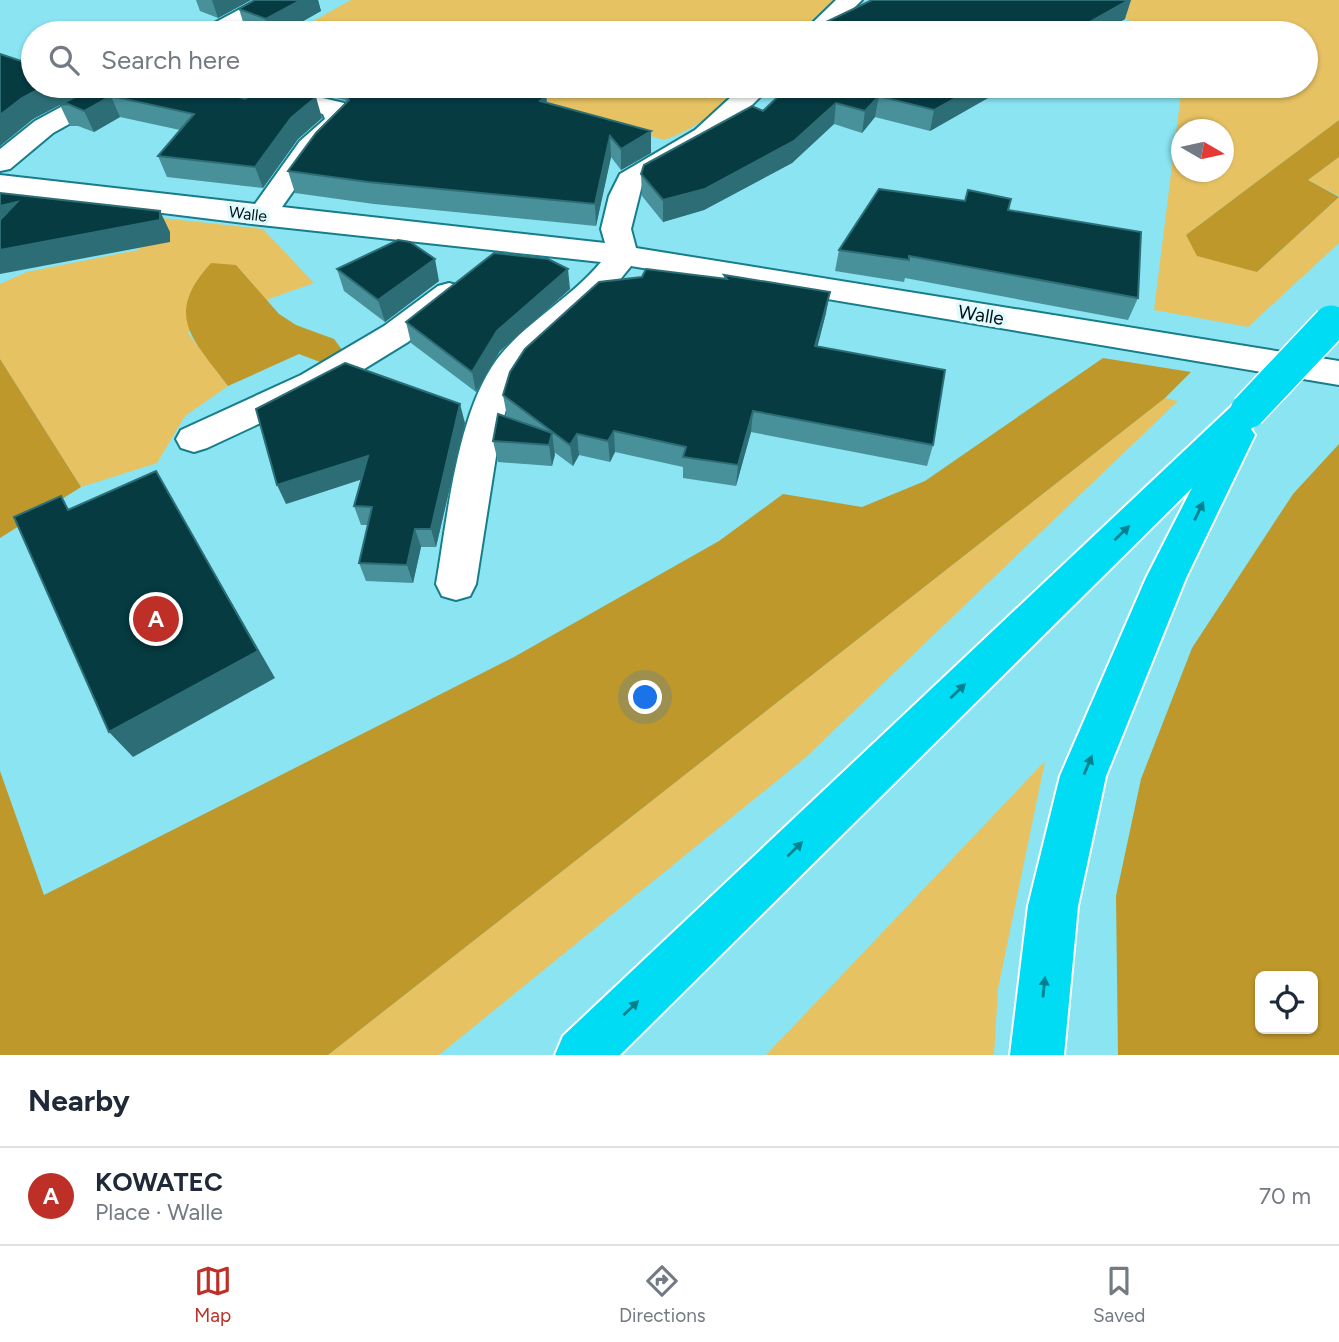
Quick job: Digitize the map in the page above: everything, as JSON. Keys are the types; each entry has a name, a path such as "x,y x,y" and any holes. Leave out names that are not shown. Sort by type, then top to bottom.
{"highway":[{"path":"582,1055 1248,411 1335,319"},
{"path":"1037,1055 1053,906 1083,776 1166,578 1248,411"}],"street":[{"path":"236,21 274,0"},
{"path":"827,21 850,0"},
{"path":"0,163 44,127 97,98"},
{"path":"456,584 482,431 494,391 514,361 603,280 623,255 616,229 623,196 630,180 705,136 745,98"},
{"path":"261,216 310,147 338,121 335,109 314,103"},
{"name":"Walle","path":"0,184 261,216 484,260 623,255 1339,373"},
{"path":"194,439 313,384 396,334 484,260"}],"shaded area":[{"path":"351,0 835,0 812,21 313,21"},
{"path":"1082,0 1339,0 1339,120 1186,235 1257,272 1339,197 1339,243 1248,327 1154,310 1171,174 1171,182 1234,182 1234,119 1178,119 1180,98 1318,98 1318,21 1131,21"},
{"path":"526,98 731,98 707,118 664,140"},
{"path":"1339,120 1339,157 1308,180 1339,197 1257,272 1197,256 1186,235"},
{"path":"1339,157 1339,196 1308,180"},
{"path":"162,218 263,229 314,283 266,300 236,265 188,333 228,386 185,416 157,463 81,487 0,359 0,284 27,272 138,250"},
{"path":"211,263 236,265 279,314 296,325 334,339 346,355 320,362 299,354 228,386 195,340 188,327 186,313 188,298"},
{"path":"1103,358 1191,372 1165,398 328,1055 0,1055 0,771 44,895 514,657 719,541 783,494 862,507 925,481"},
{"path":"0,359 81,487 0,538"},
{"path":"1165,398 1178,401 805,758 439,1055 328,1055"},
{"path":"1339,444 1339,1055 1118,1055 1116,896 1141,779 1192,648 1293,494"},
{"path":"1045,761 998,989 994,1055 766,1055"}],"building":[{"path":"255,0 301,0 266,19 239,9"},
{"path":"872,0 1129,0 1091,21 828,21"},
{"path":"0,54 21,61 22,98 0,115"},
{"path":"73,98 107,98 84,111 68,104 60,105"},
{"path":"120,98 315,98 291,118 255,167 158,156 194,114"},
{"path":"348,98 543,98 540,101 651,131 621,149 610,136 595,204 368,182 288,171 316,133"},
{"path":"777,98 877,98 865,111 836,103 794,141 705,189 663,200 641,174 644,165 752,106 763,111"},
{"path":"887,98 956,98 934,110"},
{"path":"879,189 965,201 968,190 1011,199 1008,210 1141,232 1138,298 909,256 909,260 839,250"},
{"path":"0,193 160,211 160,220 0,250 0,220 17,202 0,206"},
{"path":"398,240 410,242 435,259 378,300 337,269"},
{"path":"494,253 548,259 568,269 497,331 472,372 406,322"},
{"path":"646,269 727,279 724,275 830,292 815,346 945,370 933,445 753,411 738,465 683,457 686,447 614,431 608,441 577,434 570,445 503,395 510,372 525,349 599,282 642,277"},
{"path":"345,363 460,404 431,529 415,529 407,565 359,563 372,507 354,506 368,456 277,485 256,409"},
{"path":"498,414 552,433 549,445 493,441"},
{"path":"156,471 258,651 109,732 14,517 61,496 68,510"}],"place":[{"name":"KOWATEC","path":"156,619"}]}
